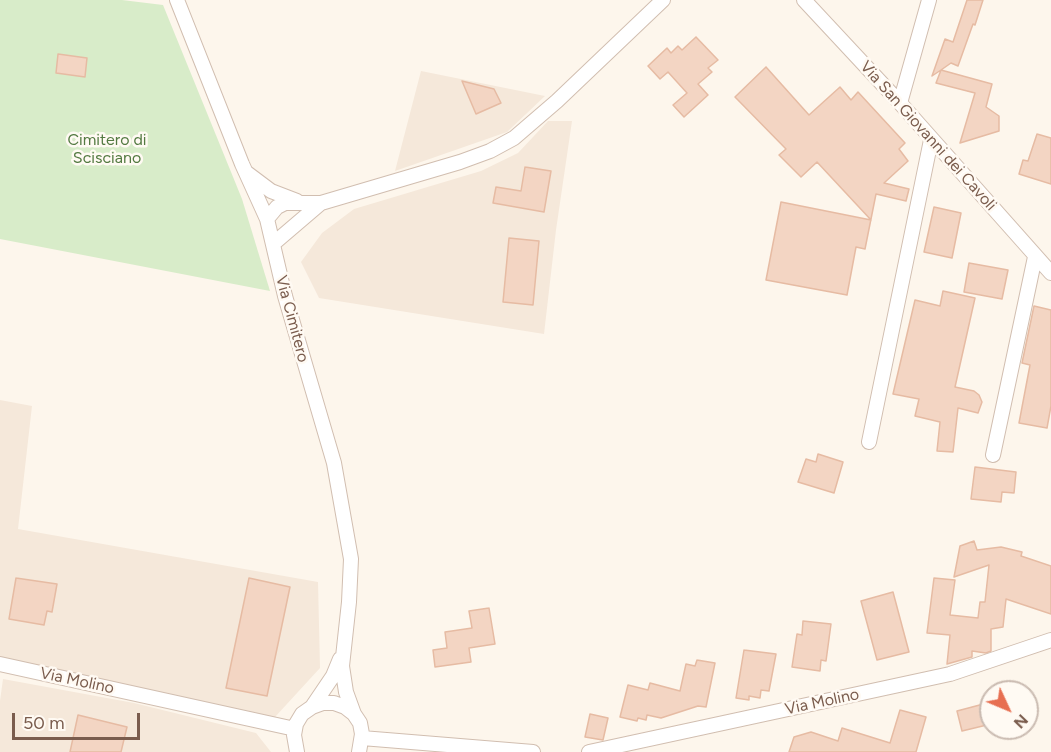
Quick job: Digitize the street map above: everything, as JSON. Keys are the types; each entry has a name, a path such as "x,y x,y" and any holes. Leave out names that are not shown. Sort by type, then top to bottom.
{"street":[{"name":"Via Cimitero","path":"177,0 245,171 267,219 285,296 334,463 351,559 343,652"},
{"path":"267,219 277,207 285,203 321,203 460,162 490,151 514,138 557,101 663,0"},
{"name":"Via San Giovanni dei Cavoli","path":"804,0 900,103 1051,273"},
{"path":"900,103 929,0"},
{"path":"869,442 931,140"},
{"path":"245,171 271,191 299,202"},
{"path":"273,244 321,203"},
{"path":"993,455 1035,257"},
{"name":"Via Molino","path":"589,752 950,674 1051,640"},
{"path":"312,707 333,676 343,652"},
{"path":"343,652 343,681 354,714 360,723 360,745 533,752"},
{"name":"Via Molino","path":"0,664 294,732"},
{"path":"288,752 303,714 312,707 322,703 334,703 354,714"},
{"path":"294,732 297,752"}],"shaded area":[{"path":"421,71 545,96 507,132 395,171"},
{"path":"548,121 572,121 544,334 319,298 301,262 322,233 354,209 481,171 518,153"},
{"path":"0,400 32,406 18,529 318,582 320,668 275,717 0,659"},
{"path":"3,679 134,703 256,733 271,752 0,752 0,701"}],"green space":[{"name":"Cimitero di Scisciano","path":"0,0 122,0 163,5 242,199 270,291 0,239"}],"building":[{"path":"967,0 983,0 958,66 951,63 932,76 945,39 953,42"},
{"path":"696,37 718,60 708,68 712,72 698,84 708,95 684,117 673,105 687,93 668,72 660,79 648,66 667,48 671,53 678,46 682,50"},
{"path":"58,54 87,58 85,77 56,73"},
{"path":"766,67 809,115 840,87 851,100 858,92 905,143 899,149 908,161 884,183 909,189 906,201 876,194 871,220 817,162 801,177 779,155 786,149 735,97"},
{"path":"941,70 992,84 986,107 999,116 999,131 960,143 975,93 936,83"},
{"path":"462,81 494,89 501,103 476,114"},
{"path":"1037,134 1051,138 1051,184 1019,174 1023,160 1028,161"},
{"path":"525,167 551,171 544,212 493,203 496,187 521,191"},
{"path":"781,202 871,220 865,249 856,247 847,295 766,280"},
{"path":"934,207 961,213 952,258 924,252"},
{"path":"509,238 539,241 533,305 503,302"},
{"path":"969,263 1008,270 1002,299 964,292"},
{"path":"943,291 975,298 955,387 974,391 982,402 978,413 958,408 953,452 937,451 940,422 915,416 919,399 893,394 915,300 940,306"},
{"path":"1034,306 1051,310 1051,406 1047,428 1019,423 1030,365 1022,363"},
{"path":"818,454 843,462 834,493 798,482 806,459 816,462"},
{"path":"975,467 1016,472 1014,493 1002,492 1001,502 971,499"},
{"path":"974,541 977,550 1001,547 1022,552 1021,556 1051,566 1051,614 1006,599 1003,627 991,629 991,651 986,653 972,651 972,657 947,664 950,635 927,633 934,578 955,580 950,615 978,618 980,602 985,602 989,565 954,577 960,546"},
{"path":"16,578 57,584 52,612 47,611 44,625 9,619"},
{"path":"249,578 290,587 267,696 226,688"},
{"path":"893,592 909,652 877,660 861,601"},
{"path":"489,608 495,644 469,648 471,662 435,667 433,650 447,648 445,632 472,628 469,611"},
{"path":"803,621 831,624 826,661 821,660 820,671 792,667 797,634 802,635"},
{"path":"744,650 776,654 769,691 761,690 760,698 749,696 749,700 736,698"},
{"path":"697,660 715,663 706,707 698,706 661,718 647,715 646,720 638,718 637,721 620,717 628,685 648,690 650,683 680,691 686,664 695,666"},
{"path":"979,705 979,727 962,731 957,711"},
{"path":"900,710 926,717 916,752 789,752 794,737 811,732 838,741 842,728 890,743"},
{"path":"590,714 608,718 603,740 585,737"},
{"path":"78,715 127,727 121,752 70,752"}]}
